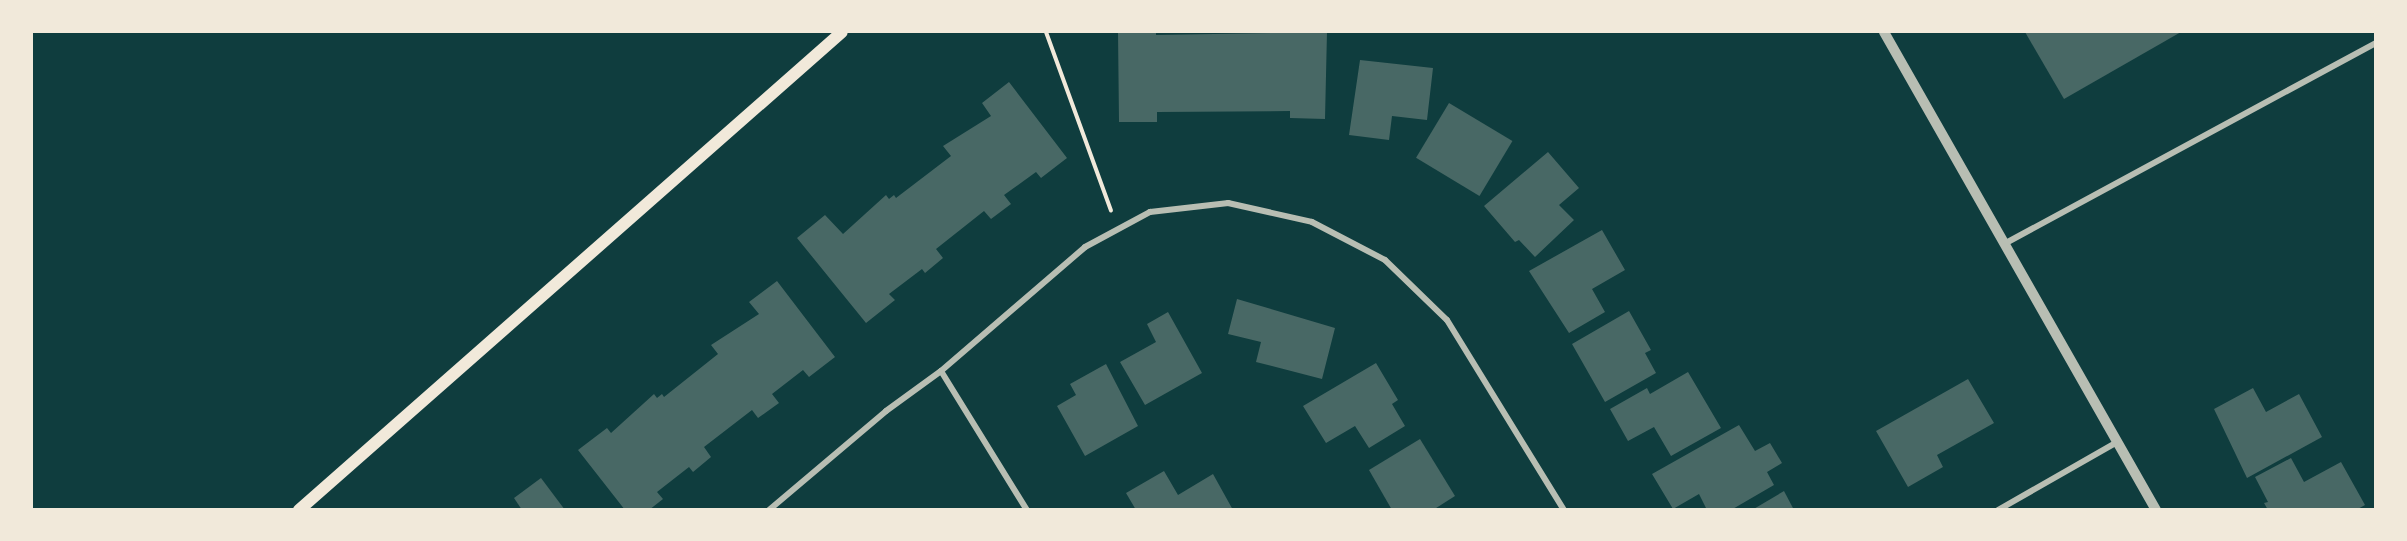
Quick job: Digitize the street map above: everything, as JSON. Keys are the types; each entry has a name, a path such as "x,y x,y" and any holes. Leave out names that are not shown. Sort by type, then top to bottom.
{"main road":[{"path":"299,510 842,32"}],"street":[{"path":"1884,32 2156,510"},
{"path":"2004,244 2376,43"},
{"path":"769,510 886,411 941,371 1084,247 1150,212 1228,203 1312,222 1385,260 1447,320 1564,510"},
{"path":"941,371 1027,510"},
{"path":"1998,510 2116,442"}],"path":[{"path":"1046,32 1118,229"}],"building":[{"path":"1118,32 1156,32 1156,35 1327,32 1325,119 1290,118 1290,111 1157,112 1157,122 1119,122"},
{"path":"2025,32 2181,32 2064,99"},
{"path":"1360,60 1433,68 1427,120 1392,116 1389,140 1349,135"},
{"path":"1009,82 1067,158 1041,178 1036,172 1004,195 1011,204 991,219 984,211 936,249 943,258 925,273 922,269 889,294 895,300 866,323 797,238 825,215 843,234 886,195 889,199 894,195 896,198 951,156 943,146 991,116 982,103"},
{"path":"1449,103 1512,141 1479,196 1416,158"},
{"path":"1548,152 1579,188 1559,205 1574,220 1535,257 1519,240 1515,242 1484,206"},
{"path":"1602,230 1625,270 1592,289 1605,312 1569,333 1529,271"},
{"path":"777,281 835,357 809,377 803,370 772,394 779,403 758,418 752,410 704,447 711,457 693,472 689,467 657,492 663,499 649,510 625,510 578,450 607,428 611,433 654,394 657,398 662,394 664,397 718,354 711,345 759,314 749,302"},
{"path":"1237,299 1335,328 1322,379 1256,362 1261,342 1228,334"},
{"path":"1629,311 1651,350 1645,353 1656,373 1605,402 1572,344"},
{"path":"1168,312 1202,373 1145,405 1120,362 1156,342 1147,324"},
{"path":"1376,363 1398,400 1392,404 1405,426 1369,448 1355,426 1326,443 1303,406"},
{"path":"1106,364 1138,426 1085,456 1057,406 1076,395 1070,384"},
{"path":"1688,372 1721,428 1671,456 1654,427 1628,441 1610,409 1647,388 1650,394"},
{"path":"1968,379 1994,423 1937,455 1943,467 1908,487 1876,431"},
{"path":"2253,388 2266,412 2299,394 2322,437 2247,478 2214,409"},
{"path":"1739,425 1755,451 1770,443 1782,463 1767,472 1774,485 1731,510 1707,510 1699,494 1673,509 1652,474"},
{"path":"1420,439 1455,496 1433,510 1392,510 1369,470"},
{"path":"2291,458 2304,482 2341,462 2365,505 2356,510 2268,510 2264,503 2268,502 2255,477"},
{"path":"1164,471 1178,495 1213,474 1233,510 1136,510 1126,493"},
{"path":"541,478 565,510 522,510 514,498"},
{"path":"1784,491 1794,510 1752,510"}]}
